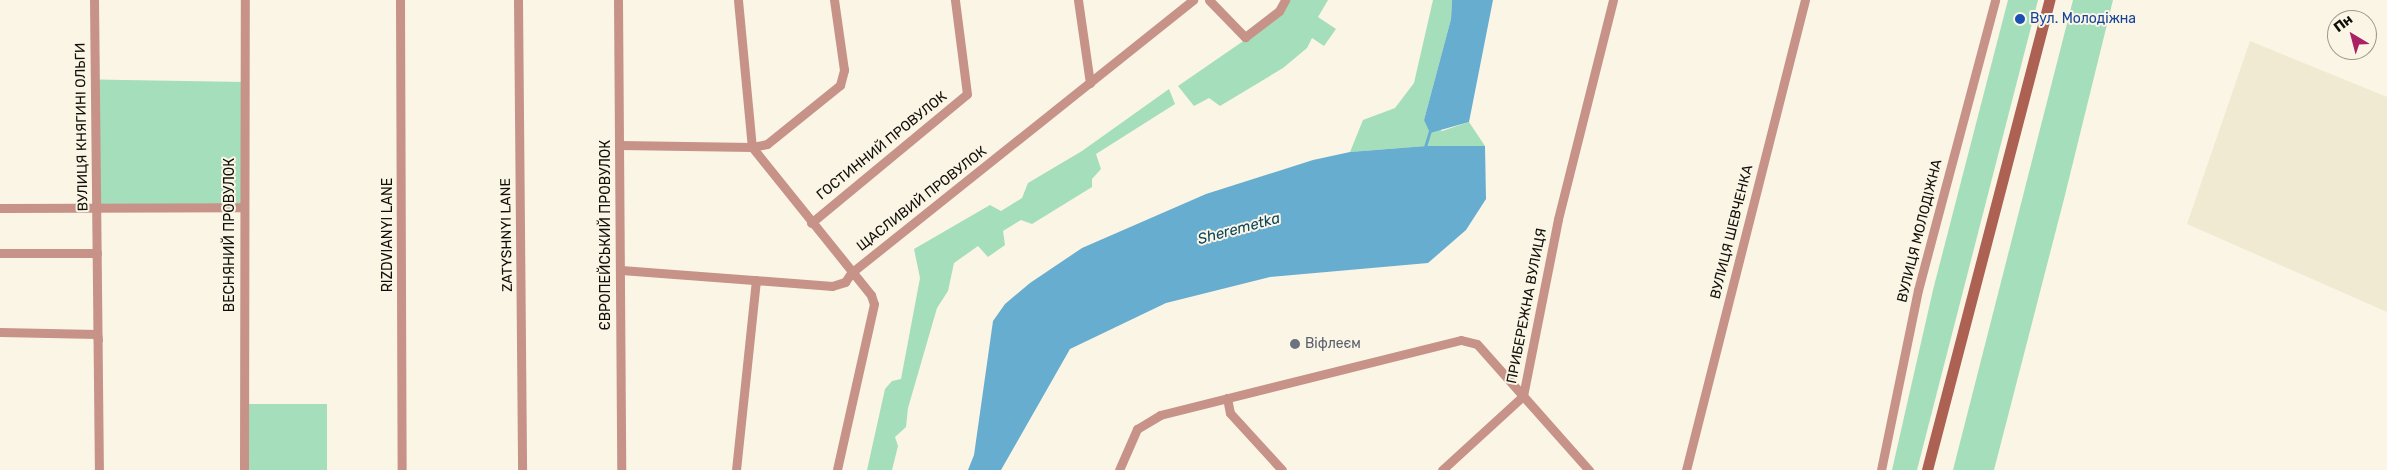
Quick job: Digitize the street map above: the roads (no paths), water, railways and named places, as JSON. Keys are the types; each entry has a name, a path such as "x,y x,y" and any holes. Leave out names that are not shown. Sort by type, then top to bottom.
{"main road":[{"path":"1927,470 2049,0"}],"street":[{"name":"ВУЛИЦЯ КНЯГИНІ ОЛЬГИ","path":"94,0 99,470"},
{"name":"ВЕСНЯНИЙ ПРОВУЛОК","path":"244,470 243,207 245,0"},
{"name":"RIZDVIANYI LANE","path":"400,0 402,470"},
{"name":"ZATYSHNYI LANE","path":"518,0 522,470"},
{"name":"ЄВРОПЕЙСЬКИЙ ПРОВУЛОК","path":"618,0 622,270 621,470"},
{"path":"738,0 752,147 851,273 871,295 874,311 837,470"},
{"path":"620,145 752,147 767,144 840,84 844,70 834,0"},
{"name":"ГОСТИННИЙ ПРОВУЛОК","path":"811,222 967,94 955,0"},
{"path":"1078,0 1090,83"},
{"name":"ЩАСЛИВИЙ ПРОВУЛОК","path":"622,270 832,286 846,282 851,273 1193,0"},
{"path":"1209,0 1245,37 1279,11 1285,0"},
{"name":"ПРИБЕРЕЖНА ВУЛИЦЯ","path":"1523,396 1558,219 1613,0"},
{"name":"ВУЛИЦЯ ШЕВЧЕНКА","path":"1686,470 1805,0"},
{"name":"ВУЛИЦЯ МОЛОДІЖНА","path":"1881,470 1918,290 1995,0"},
{"path":"0,208 243,207"},
{"path":"0,253 97,253"},
{"path":"736,470 756,280"},
{"path":"0,332 98,334"},
{"name":"ПРИБЕРЕЖНА ВУЛИЦЯ","path":"1119,470 1138,429 1160,415 1461,340 1477,344 1523,396"},
{"path":"1442,470 1523,396 1589,470"},
{"path":"1227,398 1230,413 1282,470"}],"water":[{"path":"1452,0 1493,0 1469,122 1430,133 1424,120 1451,19"},
{"path":"1426,146 1485,146 1486,199 1466,230 1428,263 1270,277 1166,303 1070,349 1001,470 968,470 974,455 993,321 1005,304 1030,283 1082,248 1206,194 1313,160 1350,152"}],"waterway":[{"name":"Sheremetka","path":"1425,147 1430,131"}],"place":[{"name":"Вул. Молодіжна","path":"2020,19"},
{"name":"Віфлеєм","path":"1295,344"}]}
